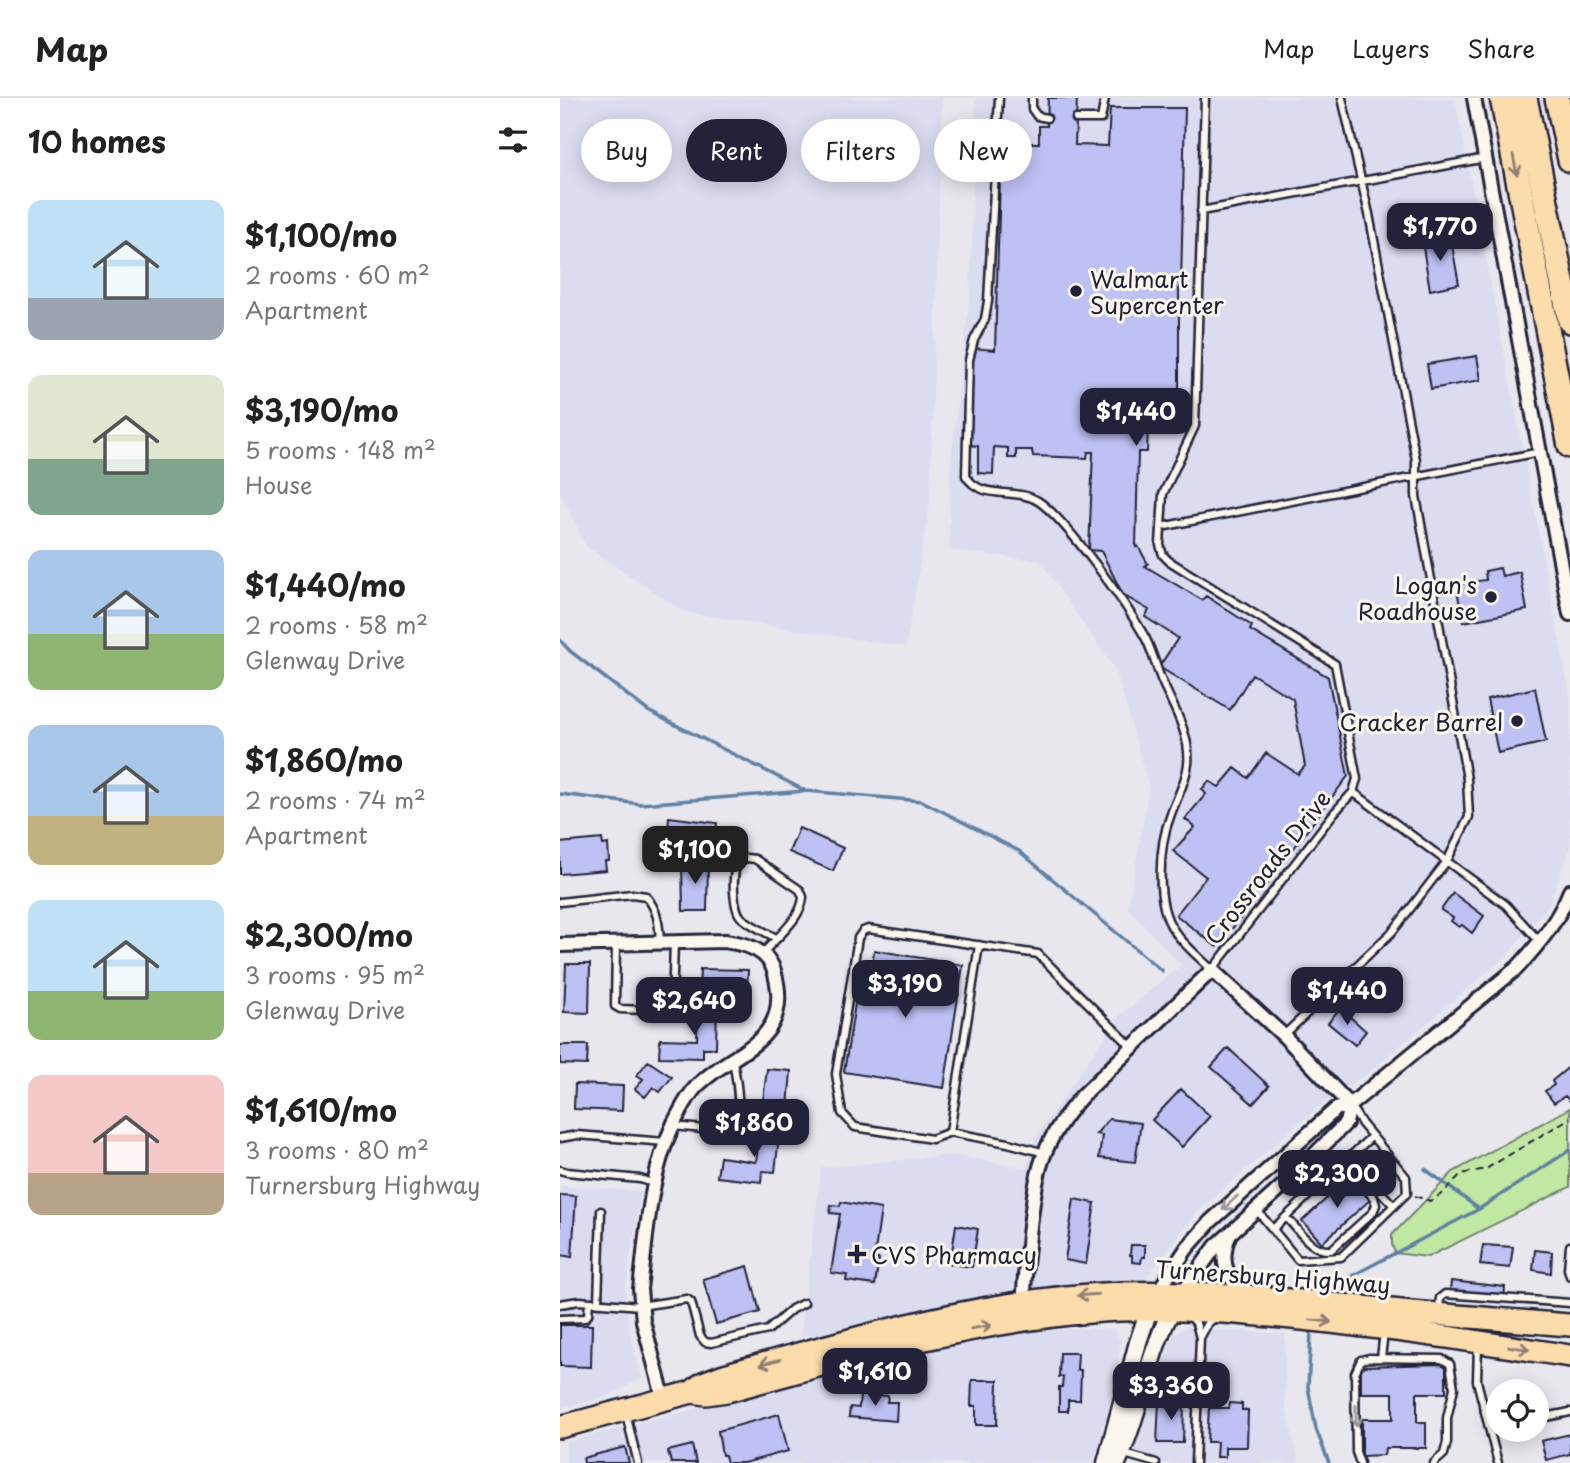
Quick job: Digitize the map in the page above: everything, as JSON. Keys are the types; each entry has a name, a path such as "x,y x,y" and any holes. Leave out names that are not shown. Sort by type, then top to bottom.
{"highway":[{"path":"1502,98 1570,446"},
{"path":"1525,98 1570,321"},
{"path":"1557,98 1570,160"}],"main road":[{"name":"Turnersburg Highway","path":"560,1427 692,1392 724,1392 1025,1311 1090,1312 1152,1301 1264,1306 1385,1322 1438,1315 1570,1325"},
{"name":"Turnersburg Highway","path":"1385,1322 1428,1341 1478,1342 1570,1356"}],"street":[{"path":"1474,98 1570,614"},
{"path":"1105,1463 1152,1301 1191,1243 1230,1202 1336,1109 1350,1105 1517,968 1540,943 1563,909 1570,891"},
{"path":"560,945 725,941 747,944 763,953 774,968 779,990 777,1009 769,1029 761,1039 697,1087 673,1126 653,1184 640,1306 664,1399"},
{"path":"1212,970 1284,1036 1350,1105"},
{"name":"Crossroads Drive","path":"1025,1311 1036,1176 1064,1116 1212,970"},
{"path":"1119,1458 1162,1332 1176,1304 1208,1256 1346,1123 1350,1105"},
{"path":"1233,1230 1224,1253 1227,1275 1264,1306"}],"lane":[{"path":"999,98 988,301 985,319 974,340 969,360 966,476 970,483 979,489 1019,494 1038,500 1058,518 1107,580 1146,639 1188,747 1185,782 1167,824 1160,861 1166,916 1174,932 1212,970"},
{"path":"1032,98 1032,109 1037,116 1047,118"},
{"path":"1076,119 1101,119 1105,98"},
{"name":"Crossroads Drive","path":"1205,98 1195,426 1163,494 1160,545 1163,555 1169,561 1335,664 1357,779 1353,792 1212,970"},
{"path":"1284,1036 1393,930 1447,861 1469,817 1468,782 1416,496 1417,476 1408,418 1342,98"},
{"path":"1202,211 1486,158"},
{"path":"1161,527 1540,452"},
{"path":"1353,792 1506,905 1540,943"},
{"path":"763,953 798,914 803,897 800,890 755,859 747,858 738,862 735,871 737,912 776,938"},
{"path":"560,902 632,894 646,896 655,907 660,942"},
{"path":"1045,1153 950,1132 932,1139 855,1127 842,1113 836,1073 858,938 863,931 868,929 1038,954 1132,1048"},
{"path":"616,943 615,1006 620,1009 669,1011 672,1006 674,942"},
{"path":"950,1132 979,945"},
{"path":"673,1126 724,1131 733,1125 737,1113 737,1085 733,1061"},
{"path":"1256,1209 1298,1259 1341,1257 1407,1194 1406,1177 1350,1105"},
{"path":"560,1138 578,1135 666,1142"},
{"path":"1273,1229 1372,1136"},
{"path":"1346,1161 1394,1206"},
{"path":"1286,1217 1313,1246 1331,1250 1373,1212 1376,1205 1374,1198 1346,1161"},
{"path":"560,1170 640,1179 653,1184"},
{"path":"598,1303 601,1211"},
{"path":"1570,1246 1570,1276"},
{"path":"1438,1315 1440,1298 1445,1294 1570,1303"},
{"path":"1492,1319 1494,1297"},
{"path":"560,1304 589,1302 640,1306 687,1299 691,1302 700,1336 705,1342 711,1343 768,1330 792,1309 804,1303"},
{"path":"560,1319 585,1318 588,1315 589,1302"},
{"path":"1176,1304 1193,1318 1200,1338 1195,1463"},
{"path":"1200,1338 1208,1324 1217,1317 1264,1306"},
{"path":"1381,1358 1385,1322"},
{"path":"1426,1358 1428,1341"},
{"path":"1478,1342 1476,1373 1498,1463"},
{"path":"1360,1463 1356,1452 1356,1367 1361,1360 1381,1358 1442,1359 1450,1364 1454,1388 1449,1408 1447,1442 1444,1454 1434,1463"},
{"path":"625,1410 638,1463"},
{"path":"1549,1416 1570,1412"},
{"path":"1119,1458 1156,1463"}],"path":[{"path":"1407,1194 1430,1201 1443,1193 1456,1177 1486,1169 1570,1118"}],"shaded area":[{"path":"560,98 942,98 941,119 934,119 934,182 940,182 930,502 906,647 684,612 587,547 560,493"},
{"path":"976,98 1455,98 1570,695 1570,849 1549,904 1508,954 1365,1076 1348,1085 1305,1118 1200,1209 1144,1280 989,1299 826,1335 800,1336 821,1168 952,1155 1026,1168 1036,1137 1119,1016 1181,965 1128,908 1149,787 1116,671 1040,561 949,550 950,469 970,292 973,182 1032,182 1032,119 975,119"},
{"path":"560,1186 641,1191 625,1291 629,1330 642,1378 607,1397 560,1408"},
{"path":"1187,1327 1285,1334 1285,1404 1299,1463 1131,1463 1163,1359 1174,1333"},
{"path":"1114,1328 1121,1342 1108,1413 1093,1463 566,1463 566,1442 961,1338 1025,1330"}],"green space":[{"path":"1570,1108 1570,1187 1428,1257 1395,1253 1392,1235 1453,1172"}],"building":[{"path":"1048,98 1077,98 1075,145 1108,146 1110,108 1185,108 1179,285 1179,392 1158,391 1157,405 1149,405 1147,452 1138,452 1136,547 1138,546 1148,564 1145,566 1202,600 1206,596 1252,626 1250,630 1328,677 1348,776 1264,888 1259,882 1244,902 1250,907 1217,947 1176,915 1206,877 1173,851 1195,827 1185,819 1206,794 1202,789 1209,781 1219,787 1235,768 1248,778 1266,753 1298,774 1305,766 1293,699 1252,674 1230,710 1159,667 1178,638 1145,617 1149,610 1123,595 1101,551 1089,550 1093,452 1088,452 1087,458 1033,456 1032,450 1016,450 1016,458 1008,458 1008,448 994,447 993,474 978,473 978,446 969,445 972,348 995,350 1000,182 1032,182 1032,143 1039,143 1039,126 1047,126"},
{"path":"1450,235 1459,284 1430,290 1422,241"},
{"path":"1477,356 1481,380 1431,389 1427,364"},
{"name":"Logan's Roadhouse","path":"1500,568 1502,576 1520,572 1527,610 1463,622 1456,584 1486,580 1485,571"},
{"name":"Cracker Barrel","path":"1535,688 1546,742 1498,753 1487,699"},
{"path":"669,817 717,823 715,849 696,847 696,844 667,844"},
{"path":"799,828 843,848 833,871 789,852"},
{"path":"602,839 603,845 608,844 609,861 605,861 606,870 560,874 560,843"},
{"path":"682,862 708,863 707,911 683,911"},
{"path":"1453,893 1484,916 1472,933 1462,925 1459,927 1451,921 1453,918 1441,910"},
{"path":"874,950 963,965 944,1088 844,1072 856,998 868,999"},
{"path":"566,964 590,964 589,1013 564,1012"},
{"path":"700,969 748,970 747,996 699,993"},
{"path":"698,1004 717,1004 716,1048 703,1048 703,1058 659,1057 660,1039 697,1040"},
{"path":"1340,1008 1366,1031 1355,1045 1328,1023"},
{"path":"560,1045 588,1045 587,1065 560,1064"},
{"path":"1228,1048 1269,1086 1253,1104 1211,1067"},
{"path":"648,1061 672,1077 660,1092 653,1087 645,1097 635,1089 643,1079 637,1075"},
{"path":"1570,1066 1570,1101 1565,1096 1554,1103 1545,1091 1554,1085 1552,1081"},
{"path":"767,1069 791,1071 787,1120 761,1117"},
{"path":"575,1084 623,1086 622,1111 574,1109"},
{"path":"1181,1089 1210,1116 1182,1147 1152,1120"},
{"path":"1109,1119 1141,1123 1135,1162 1099,1158 1102,1135 1096,1134"},
{"path":"760,1126 780,1128 775,1172 762,1171 761,1182 717,1177 720,1157 756,1162"},
{"path":"1351,1176 1371,1199 1322,1243 1302,1221"},
{"path":"560,1195 576,1196 572,1257 560,1255"},
{"path":"1074,1199 1095,1203 1086,1264 1065,1260"},
{"name":"CVS Pharmacy","path":"841,1202 881,1209 874,1259 879,1259 875,1285 846,1281 847,1275 831,1273 840,1214 830,1213 831,1205 840,1206"},
{"path":"956,1225 978,1229 972,1267 950,1264"},
{"path":"1131,1245 1145,1245 1145,1257 1142,1257 1141,1263 1132,1262"},
{"path":"1483,1245 1513,1247 1510,1268 1480,1265"},
{"path":"1535,1250 1552,1252 1551,1273 1533,1270"},
{"path":"748,1266 760,1312 716,1324 703,1279"},
{"path":"1451,1281 1505,1287 1504,1299 1450,1292"},
{"path":"560,1325 592,1325 591,1367 560,1366"},
{"path":"1060,1353 1078,1353 1077,1370 1081,1370 1080,1400 1068,1400 1068,1411 1059,1411 1059,1387 1062,1387 1063,1377 1059,1377"},
{"path":"1446,1364 1446,1393 1417,1393 1417,1422 1426,1422 1426,1448 1385,1448 1384,1455 1362,1456 1362,1419 1393,1419 1393,1393 1361,1393 1361,1366"},
{"path":"972,1380 998,1380 997,1425 976,1425 976,1406 971,1406"},
{"path":"860,1394 888,1396 887,1402 897,1402 896,1421 849,1417 850,1407 859,1408"},
{"path":"1159,1401 1184,1401 1183,1443 1157,1443"},
{"path":"1230,1403 1242,1404 1242,1410 1248,1410 1247,1447 1225,1447 1225,1457 1216,1457 1217,1442 1207,1442 1209,1408 1229,1408"},
{"path":"779,1414 788,1451 744,1463 727,1463 725,1455 722,1455 718,1431"},
{"path":"1570,1434 1570,1454 1546,1460 1541,1442 1549,1442 1549,1439"},
{"path":"692,1445 696,1463 671,1463 668,1451"},
{"path":"625,1447 629,1463 584,1463 583,1458"}],"waterway":[{"path":"560,640 570,651 648,711 804,790"},
{"path":"560,794 641,804 806,791 922,801 1019,851 1162,971"},
{"path":"1335,1296 1348,1278 1479,1209 1570,1150"},
{"path":"1425,1169 1479,1209"},
{"path":"1313,1329 1308,1387 1316,1429 1329,1463"}],"place":[{"name":"Walmart Supercenter","path":"1076,291"},
{"name":"Logan's Roadhouse","path":"1491,597"},
{"name":"Cracker Barrel","path":"1517,721"},
{"name":"CVS Pharmacy","path":"857,1254"}]}
